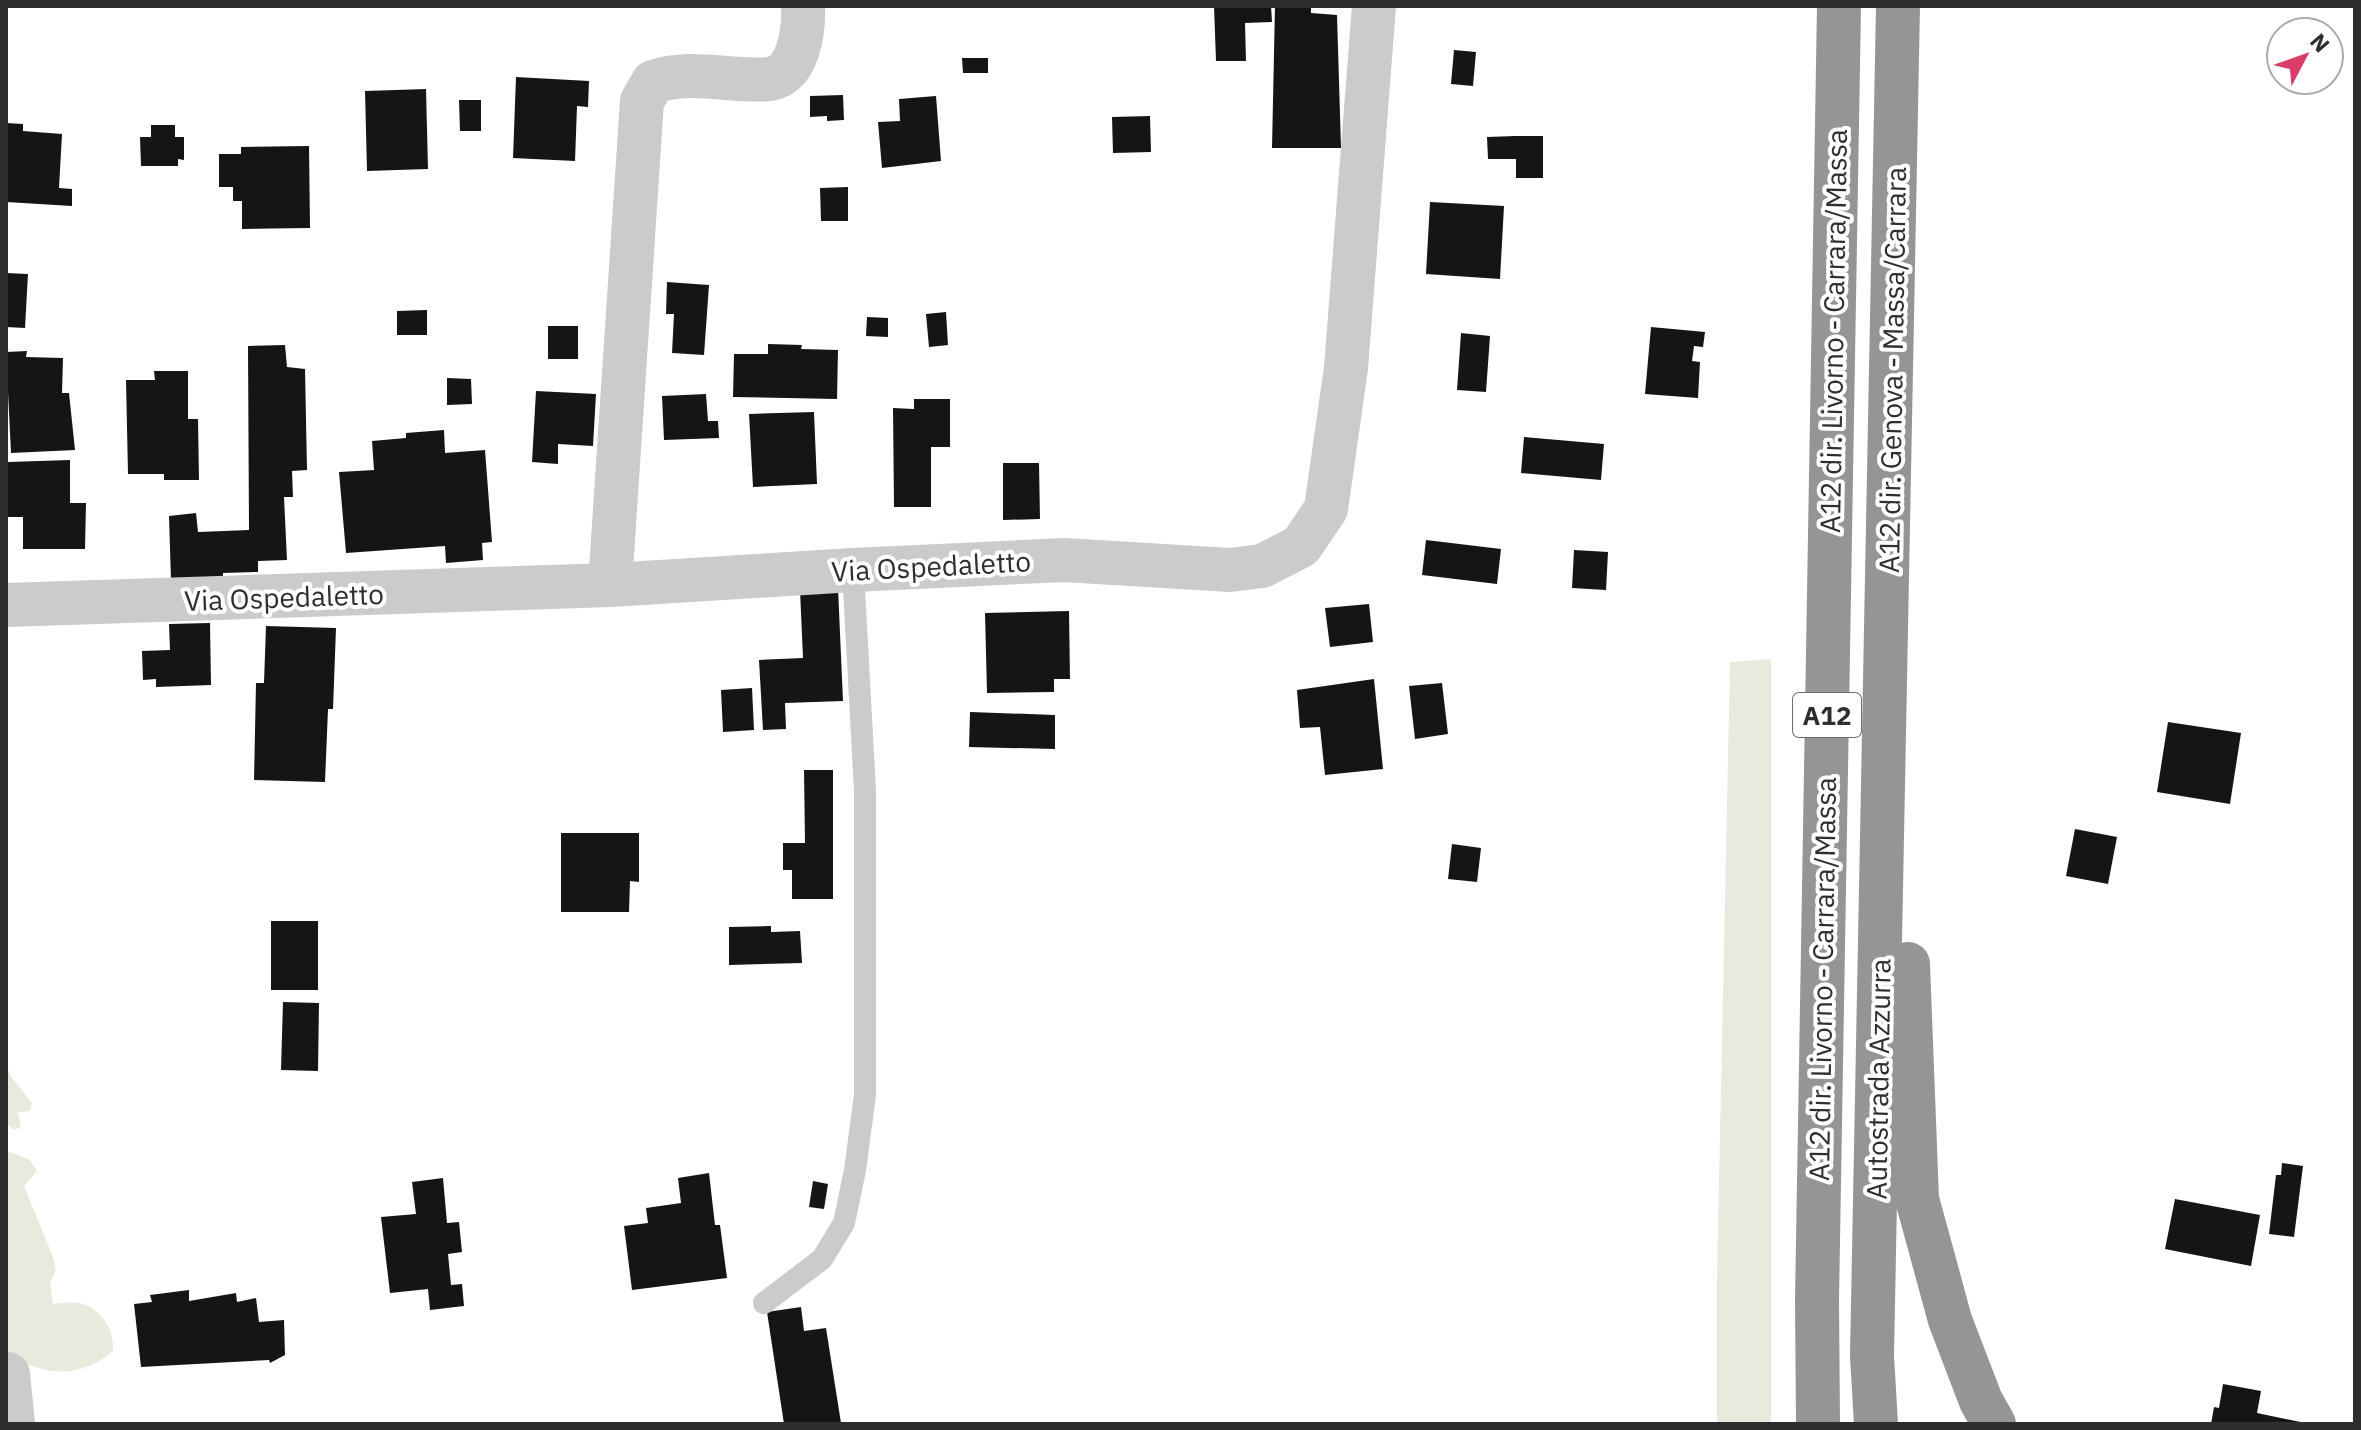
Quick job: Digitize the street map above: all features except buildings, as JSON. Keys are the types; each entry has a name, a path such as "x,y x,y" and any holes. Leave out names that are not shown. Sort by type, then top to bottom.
{"highway":[{"name":"A12 dir. Livorno - Carrara/Massa","path":"1818,1424 1818,1253 1839,6"},
{"name":"A12 dir. Genova - Massa/Carrara","path":"1886,733 1898,6"},
{"name":"Autostrada Azzurra","path":"1876,1424 1872,1356 1886,733"},
{"path":"1886,733 1907,920 1917,1199 1950,1320 1981,1401 1994,1424"}],"street":[{"path":"610,585 642,101 653,82 673,75 773,79 791,65 804,29 803,6"},
{"name":"Via Ospedaletto","path":"6,605 610,585 1064,560 1230,570 1262,566 1301,546 1326,509 1346,368 1374,6"},
{"path":"8,1374 13,1424"}],"lane":[{"path":"764,1303 822,1259 844,1223 865,1095 865,791 853,570"}],"shaded area":[{"path":"1771,659 1771,1424 1717,1424 1717,1277 1730,662"},
{"path":"6,1063 10,1075 32,1103 30,1111 18,1112 21,1127 14,1130 6,1123"},
{"path":"6,1151 29,1159 37,1171 24,1186 53,1257 56,1270 50,1283 53,1304 73,1302 87,1306 100,1315 112,1335 113,1351 89,1366 61,1372 6,1360"}]}
